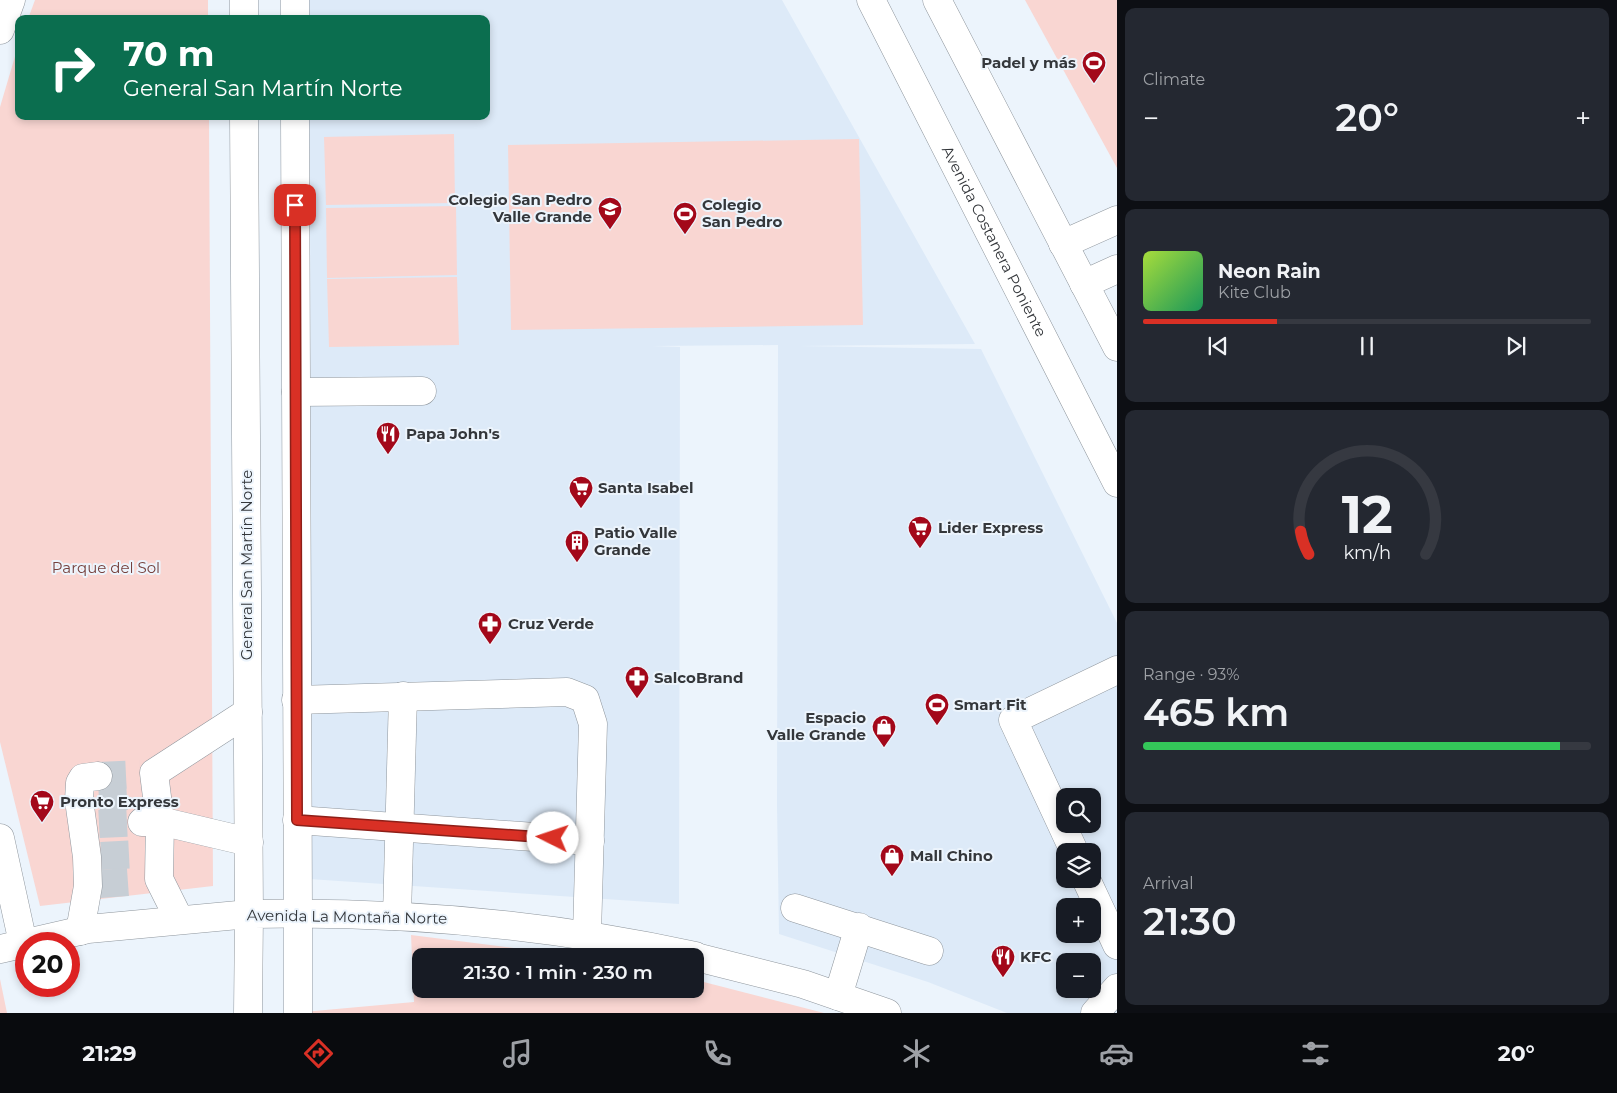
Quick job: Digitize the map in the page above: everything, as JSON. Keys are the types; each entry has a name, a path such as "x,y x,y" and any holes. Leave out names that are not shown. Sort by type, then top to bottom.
{"street":[{"path":"244,0 244,15"},
{"path":"295,0 295,15"},
{"name":"Avenida Costanera Poniente","path":"870,0 1117,484"},
{"path":"937,0 1117,347"},
{"name":"General San Martín Norte","path":"244,120 249,842 248,1013"},
{"path":"295,120 298,1013"},
{"path":"1063,244 1117,220"},
{"path":"1084,284 1117,269"},
{"path":"296,392 422,391"},
{"path":"1070,843 1012,720 1117,670"},
{"path":"296,700 567,692 585,699 593,724 587,934"},
{"path":"398,916 403,696"},
{"path":"149,797 248,712"},
{"path":"149,797 249,842"},
{"path":"149,797 150,880 179,919"},
{"path":"80,931 94,885 92,804"},
{"path":"297,820 590,841"},
{"path":"0,838 12,946"},
{"path":"1090,888 1117,945"},
{"path":"796,908 929,951"},
{"name":"Avenida La Montaña Norte","path":"12,946 80,931 179,919 298,913 398,916 490,923 587,934 656,948"},
{"path":"838,996 859,927"},
{"name":"Avenida La Montaña Norte","path":"704,958 767,974 887,1013"},
{"path":"1095,1013 1117,988"}],"shaded area":[{"path":"308,0 782,0 975,344 799,346 981,349 1117,623 1117,1013 1007,1013 928,982 779,934 777,805 778,345 652,346 680,347 679,904 309,879 311,349 309,120 490,120 490,15 308,15"}],"green space":[{"path":"35,0 208,0 208,15 29,15"},
{"name":"Padel y más","path":"1025,0 1117,0 1117,168"},
{"name":"Parque del Sol","path":"15,56 15,120 209,120 213,886 40,906 0,742 0,107"},
{"path":"454,134 455,203 326,205 324,137"},
{"name":"Colegio San Pedro","path":"859,139 863,325 511,330 508,145"},
{"path":"456,206 457,275 327,278 326,208"},
{"path":"457,277 459,345 329,347 327,279"},
{"path":"411,935 513,948 412,948 412,957"},
{"path":"0,979 7,1013 0,1013"},
{"path":"704,982 824,1013 292,1013 414,1002 414,998 704,998"}],"tunnel":[{"path":"98,776 140,774"},
{"path":"99,798 140,795"},
{"path":"99,824 141,822"},
{"path":"101,856 140,854"},
{"path":"100,884 141,881"}],"place":[{"name":"Padel y más","path":"1094,84"},
{"name":"Colegio San Pedro Valle Grande","path":"610,230"},
{"name":"Colegio San Pedro","path":"685,235"},
{"name":"Papa John's","path":"388,455"},
{"name":"Santa Isabel","path":"581,509"},
{"name":"Lider Express","path":"920,549"},
{"name":"Patio Valle Grande","path":"577,563"},
{"name":"Cruz Verde","path":"490,645"},
{"name":"SalcoBrand","path":"637,699"},
{"name":"Smart Fit","path":"937,726"},
{"name":"Espacio Valle Grande","path":"884,748"},
{"name":"Pronto Express","path":"42,823"},
{"name":"Mall Chino","path":"892,877"},
{"name":"KFC","path":"1003,978"}],"route":[{"path":"295,205 297,820 553,838"}]}
